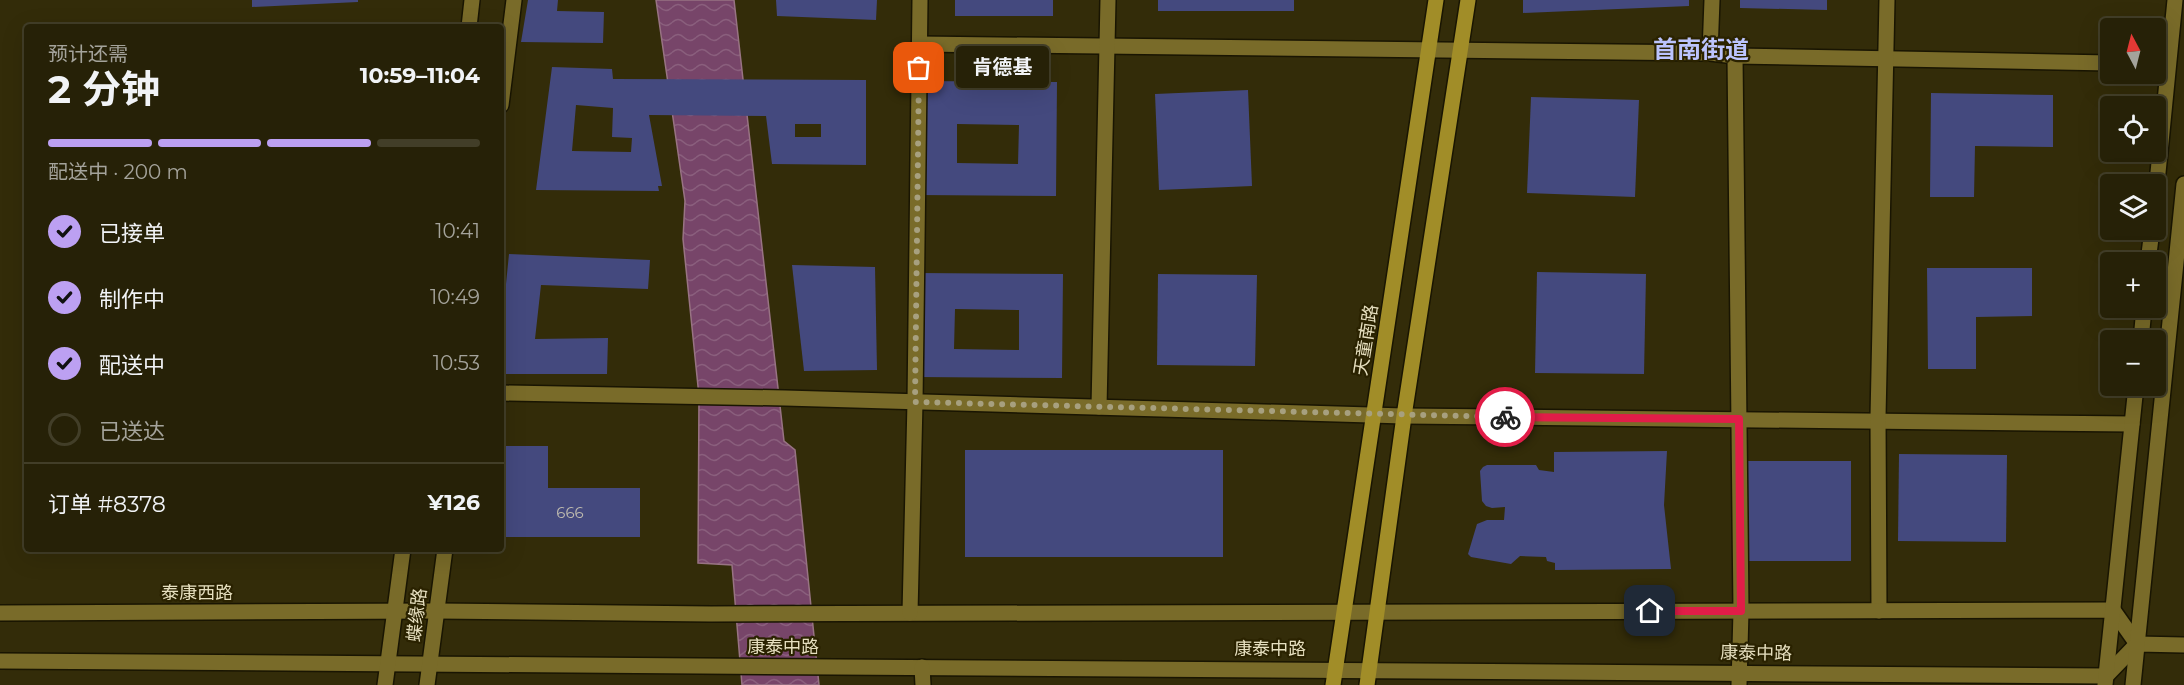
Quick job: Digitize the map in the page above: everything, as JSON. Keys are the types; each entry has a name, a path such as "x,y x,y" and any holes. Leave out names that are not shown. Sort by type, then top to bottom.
{"main road":[{"name":"天童南路","path":"1333,685 1436,0"},
{"path":"1368,677 1404,416 1467,0"}],"street":[{"path":"469,24 472,0"},
{"path":"504,81 514,0"},
{"path":"910,613 920,0"},
{"path":"1099,407 1108,0"},
{"path":"1710,54 1712,0"},
{"path":"1879,611 1878,421 1887,0"},
{"path":"2166,44 2175,0"},
{"path":"919,44 1461,50 2100,63"},
{"path":"1735,56 1741,611 1739,679"},
{"path":"2157,174 2161,84"},
{"path":"2133,685 2184,184"},
{"path":"504,393 785,398 1404,416 2132,424"},
{"path":"2106,681 2135,396"},
{"name":"蝶缘路","path":"385,685 403,552"},
{"name":"蝶缘路","path":"427,685 445,552"},
{"path":"2113,610 2137,644"},
{"name":"康泰中路","path":"395,611 711,614 2113,610"},
{"name":"泰康西路","path":"0,613 395,611"},
{"path":"2137,644 2184,645"},
{"path":"2106,681 2137,644"},
{"path":"0,661 388,662"},
{"name":"康泰中路","path":"388,662 716,667 1335,669 1368,677 2106,681"},
{"path":"922,666 923,685"}],"water":[{"path":"656,0 734,0 784,441 795,450 819,685 742,685 732,565 698,563 699,396 683,239 685,201"}],"building":[{"path":"252,0 358,0 358,2 252,7"},
{"path":"528,0 558,0 557,11 604,12 603,43 521,42"},
{"path":"776,0 877,0 876,20 777,16"},
{"path":"955,0 1053,0 1053,16 955,16"},
{"path":"1158,0 1294,0 1294,11 1158,11"},
{"path":"1523,0 1689,0 1689,6 1523,13"},
{"path":"1740,0 1827,0 1827,10 1740,8"},
{"path":"552,67 612,69 613,79 866,80 866,165 772,164 766,116 649,115 662,186 658,186 659,191 536,190","holes":["576,105 613,108 612,137 632,138 631,152 572,151","795,124 821,124 821,137 795,137"]},
{"path":"920,81 1057,82 1056,196 918,195","holes":["957,124 1019,125 1018,164 957,163"]},
{"path":"1248,90 1252,186 1159,190 1155,94"},
{"path":"1931,93 2053,95 2053,147 1975,146 1974,197 1930,197"},
{"path":"1531,97 1639,100 1635,197 1527,193"},
{"path":"509,254 650,260 648,289 541,285 535,339 608,338 607,374 504,374 504,304"},
{"path":"792,265 875,267 877,370 804,371"},
{"path":"1927,268 2032,268 2032,316 1976,317 1976,369 1928,369"},
{"path":"1537,272 1646,274 1644,374 1535,373"},
{"path":"918,273 1063,274 1062,378 917,377","holes":["955,309 1019,310 1019,350 954,349"]},
{"path":"1158,274 1257,275 1255,366 1157,365"},
{"path":"504,446 548,446 548,488 640,488 640,537 504,537"},
{"path":"965,450 1223,450 1223,557 965,557"},
{"path":"1667,451 1664,505 1671,569 1555,570 1555,563 1547,561 1546,557 1520,556 1511,564 1471,557 1468,554 1477,524 1487,520 1504,520 1505,507 1492,508 1486,506 1482,501 1480,471 1483,467 1487,465 1536,465 1539,470 1554,472 1554,452"},
{"path":"1899,454 2007,455 2006,542 1898,541"},
{"path":"1748,461 1851,461 1851,561 1748,561"}],"way so far":[{"path":"919,68 915,402 1505,417"}],"place":[{"name":"肯德基","path":"919,68"}],"district":[{"name":"首南街道","path":"1701,50"}],"route":[{"path":"1505,417 1739,419 1741,611 1650,611"}]}
